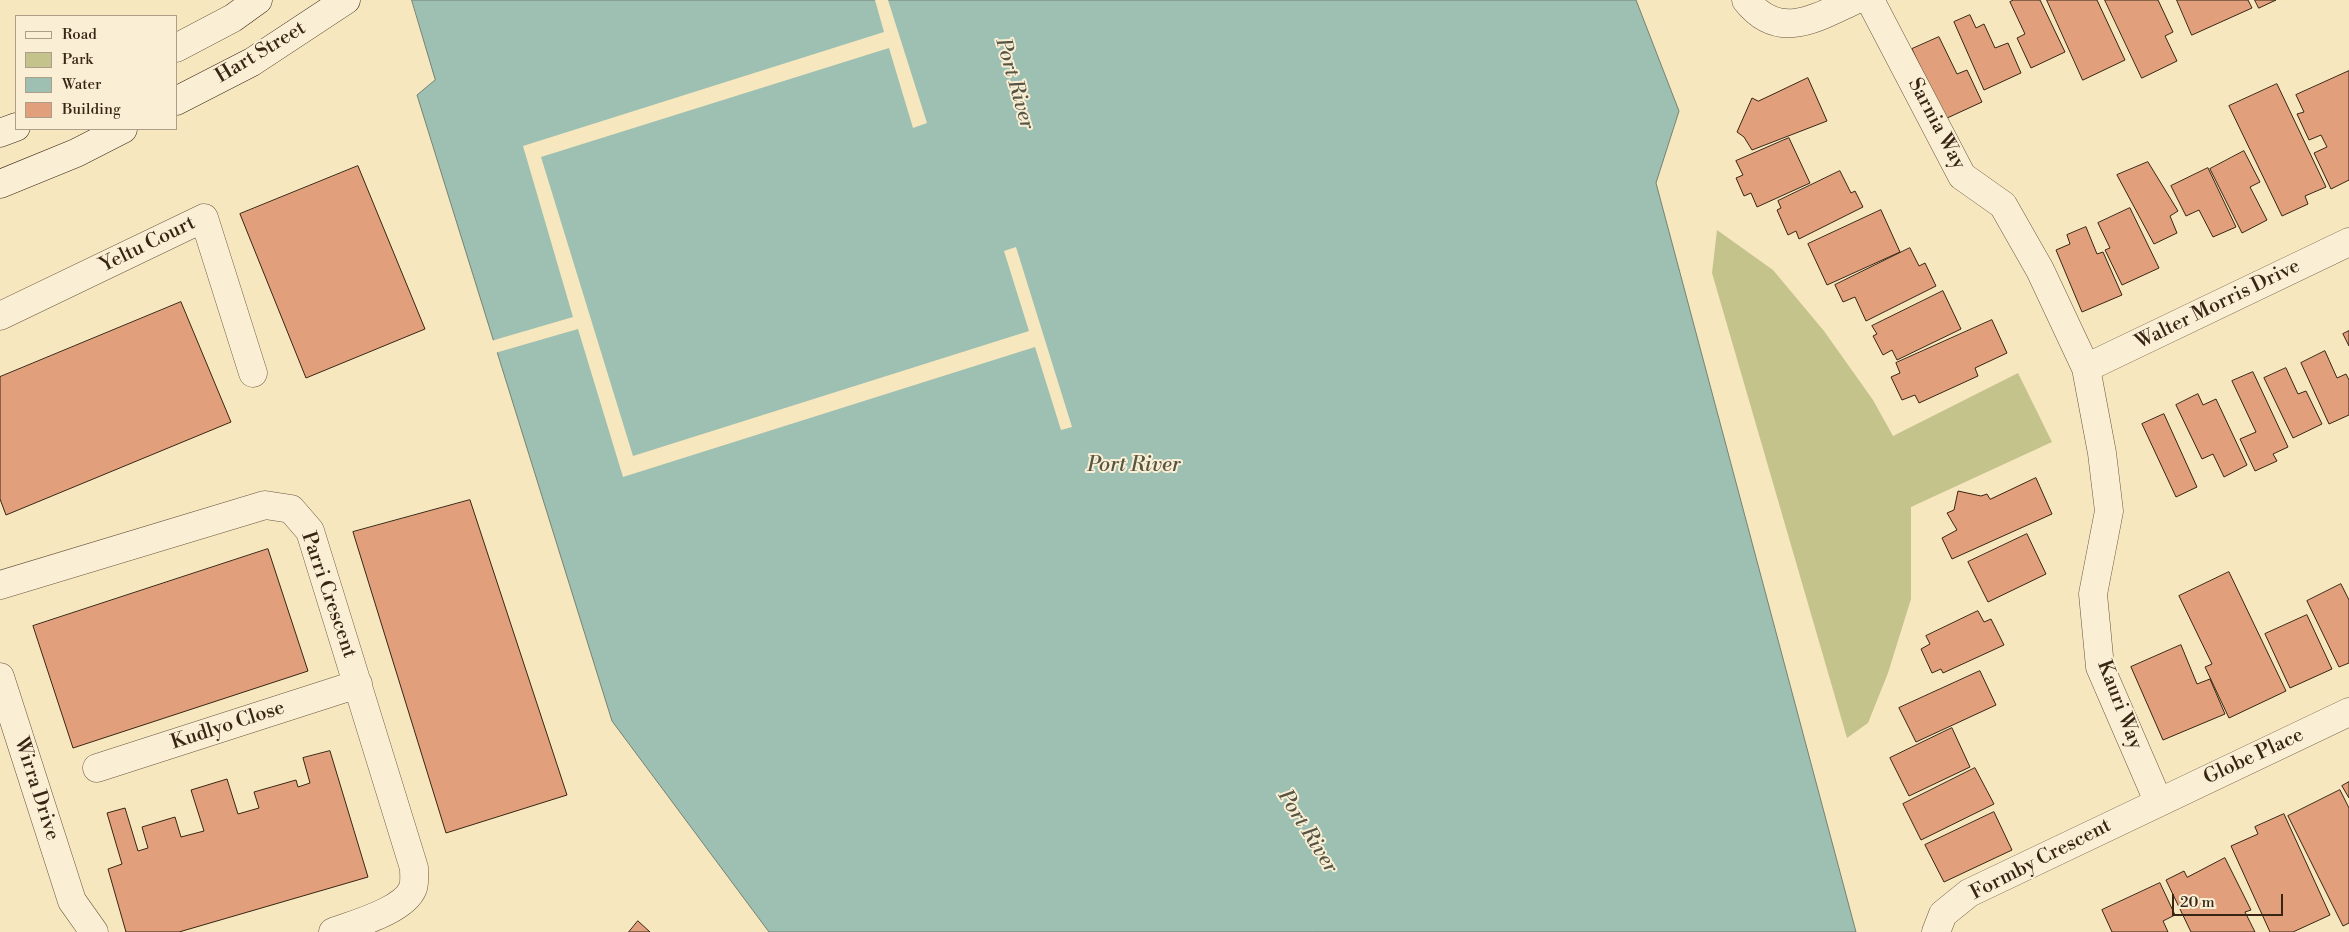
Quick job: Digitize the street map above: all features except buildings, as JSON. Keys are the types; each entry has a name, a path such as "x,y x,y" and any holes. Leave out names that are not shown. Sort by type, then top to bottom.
{"street":[{"path":"178,47 233,18 258,0"},
{"path":"1746,0 1756,12 1782,25 1810,21 1855,0"},
{"name":"Sarnia Way","path":"1870,0 1962,176 2003,205 2040,270 2086,368"},
{"name":"Hart Street","path":"178,101 252,62 345,1"},
{"path":"0,133 15,127"},
{"path":"0,184 76,153 121,130"},
{"name":"Yeltu Court","path":"0,316 204,218 253,373"},
{"name":"Walter Morris Drive","path":"2086,368 2349,242"},
{"name":"Kauri Way","path":"2086,368 2102,453 2108,511 2092,594 2100,667 2158,801"},
{"name":"Parri Crescent","path":"0,585 265,506 292,509 310,531 414,868 412,888 402,902 390,910 333,932"},
{"name":"Wirra Drive","path":"0,677 72,901 94,932"},
{"name":"Kudlyo Close","path":"97,768 358,684"},
{"name":"Globe Place","path":"2158,801 2349,712"},
{"name":"Formby Crescent","path":"1936,932 1943,914 1969,893 2158,801"},
{"name":"Wirra Drive","path":"70,932 72,901"}],"green space":[{"path":"1717,230 1773,270 1824,331 1873,400 1893,436 2018,373 2052,442 1911,507 1911,599 1888,673 1868,723 1847,738 1712,273"}],"water":[{"name":"Port River","path":"412,0 1636,0 1679,111 1656,183 1856,932 769,932 612,721 417,95 435,80"}],"pier":[{"path":"875,0 888,0 927,123 913,128 889,48 541,157 633,456 1029,331 1004,251 1016,247 1072,427 1061,430 1035,347 623,477 578,329 495,353 491,341 573,317 523,146 884,32"}]}
